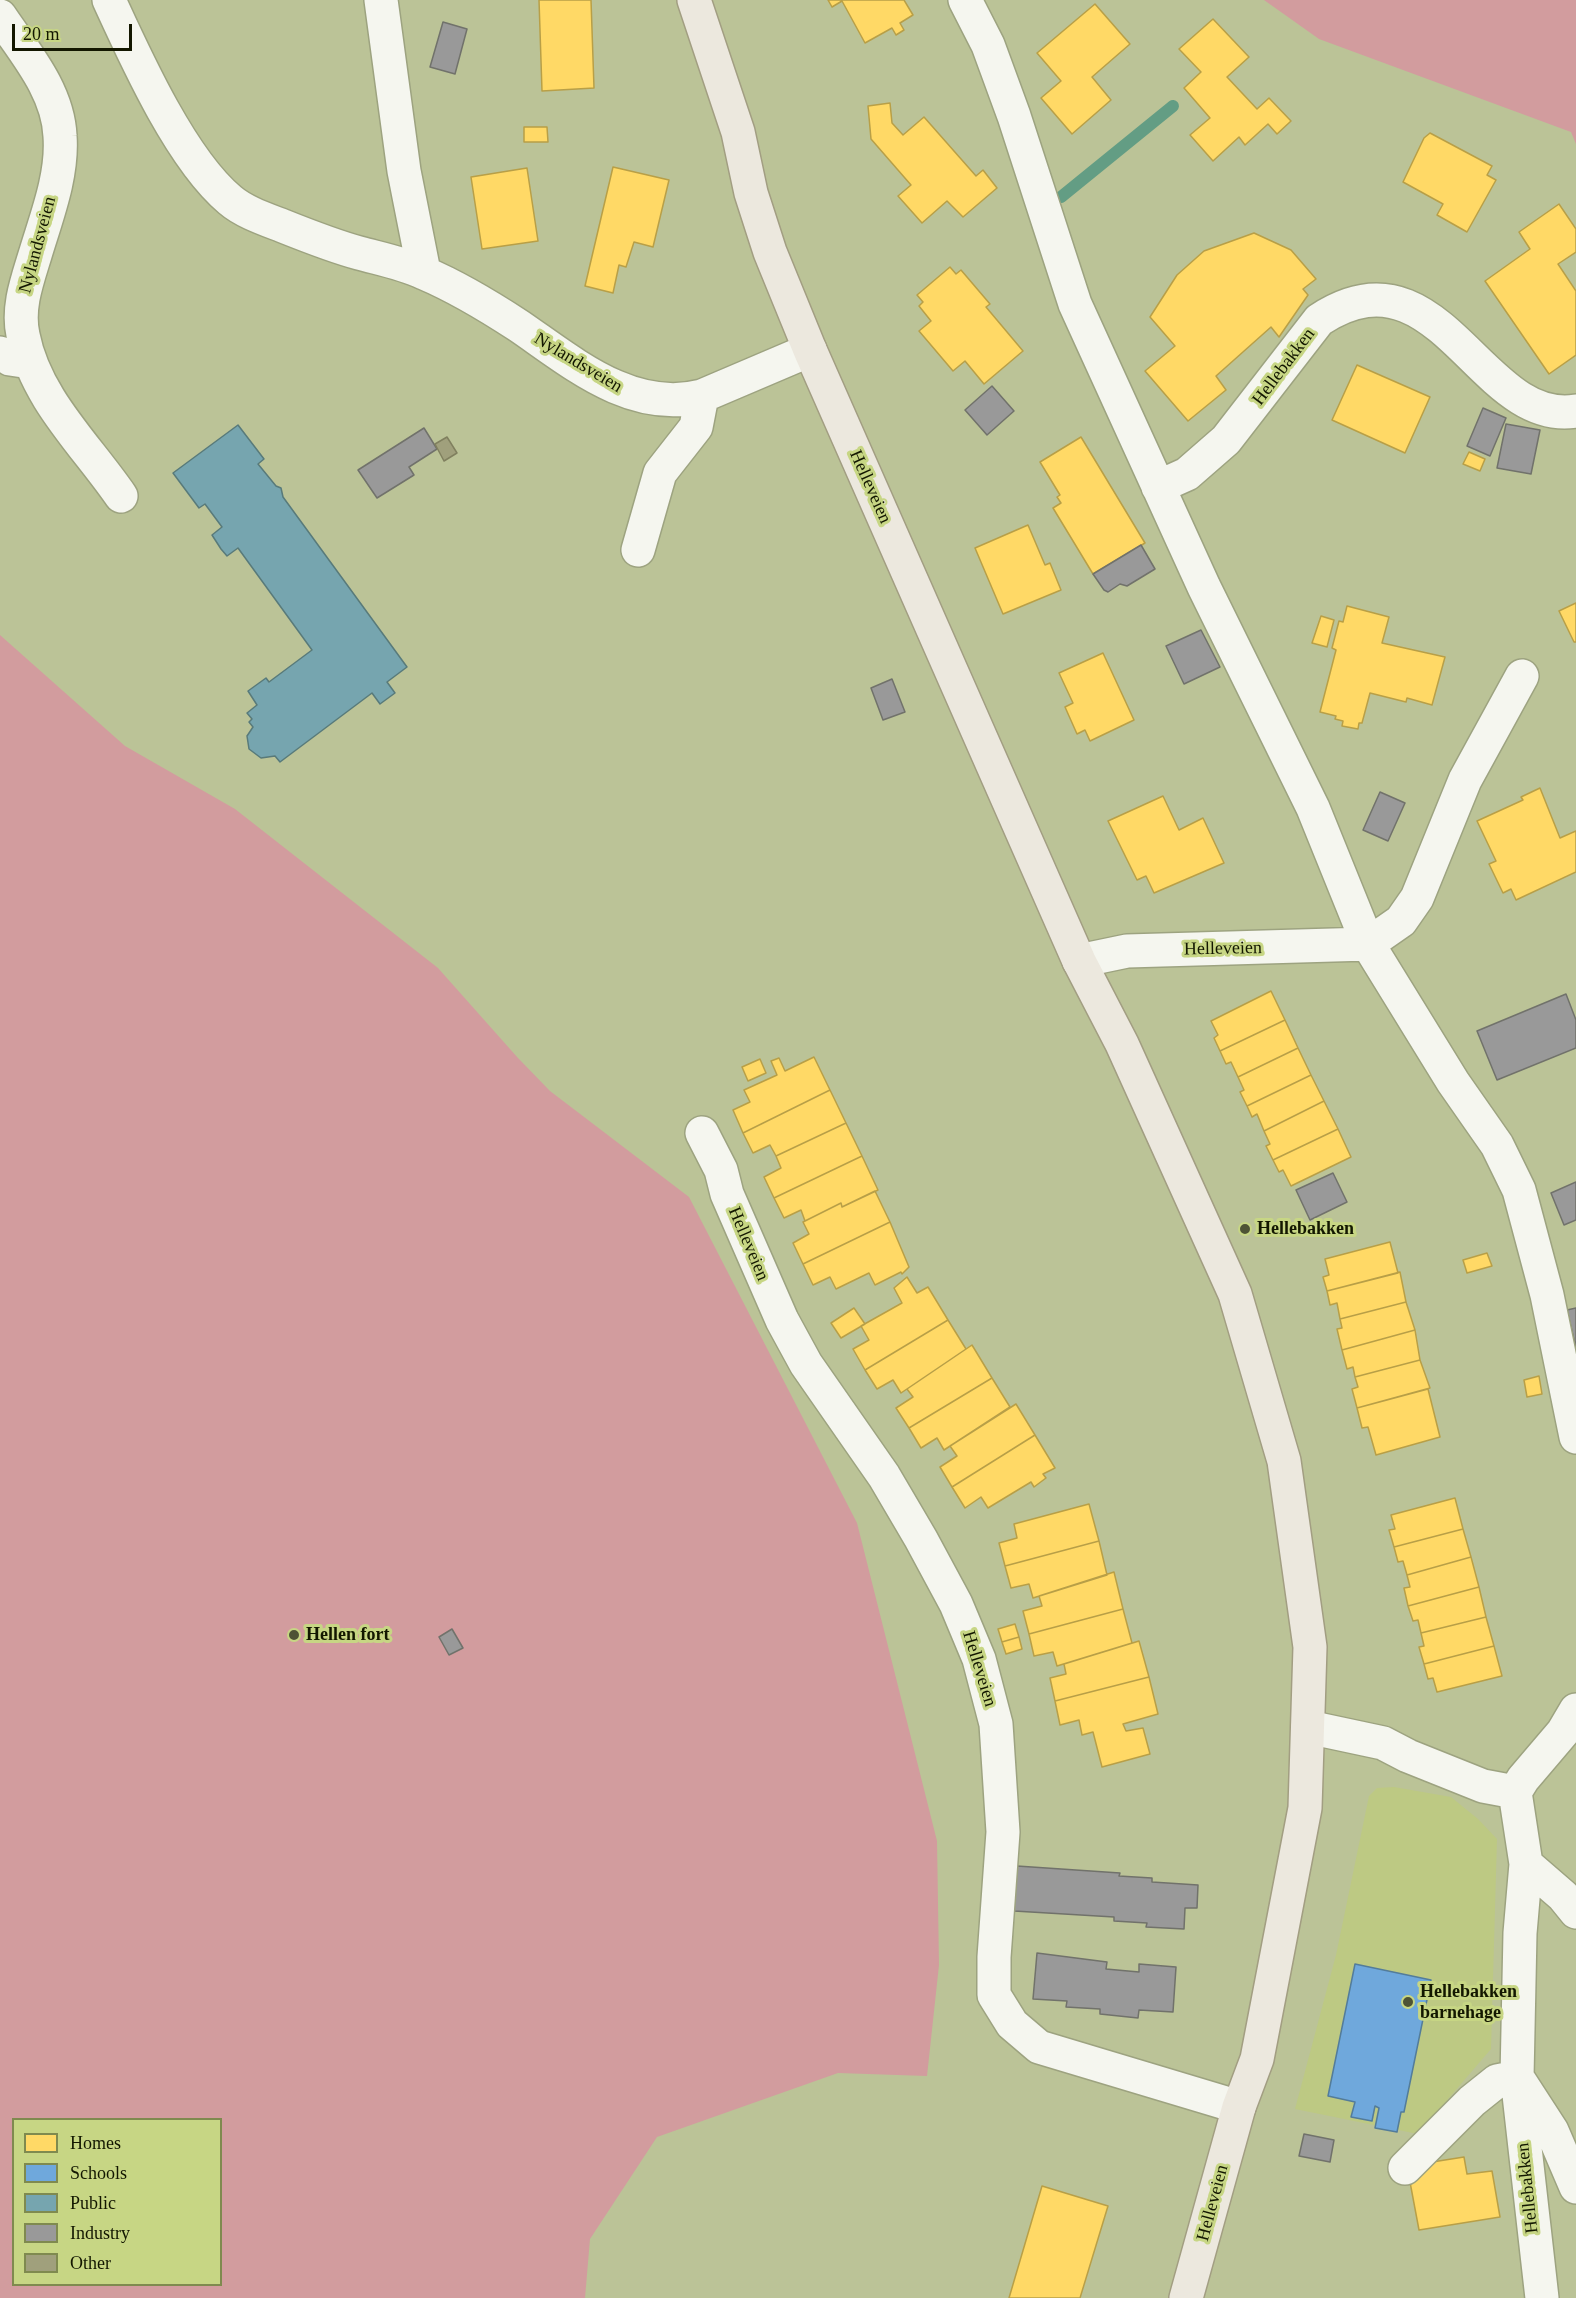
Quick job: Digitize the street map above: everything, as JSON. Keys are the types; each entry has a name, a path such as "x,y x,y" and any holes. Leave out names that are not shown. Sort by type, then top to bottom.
{"main road":[{"name":"Helleveien","path":"694,0 738,132 751,193 770,252 810,350 1079,961 1122,1044 1235,1294 1284,1461 1310,1647 1305,1808 1257,2060 1239,2107 1186,2298"}],"street":[{"name":"Nylandsveien","path":"109,0 131,48 189,152 208,180 232,202 261,218 330,244 424,273 518,326 555,353 622,391 656,401 684,401 702,396 810,350"},
{"path":"381,0 404,171 424,273"},
{"path":"965,0 992,55 1075,304 1204,588 1313,808 1368,944 1453,1082 1497,1145 1519,1190 1547,1295 1576,1437"},
{"name":"Nylandsveien","path":"0,16 39,74 54,107 60,136 50,204 23,296 22,333 15,357 121,496"},
{"name":"Hellebakken","path":"1158,487 1187,474 1226,440 1319,320 1338,308 1358,301 1378,299 1418,313 1448,331 1519,397 1543,408 1563,413 1576,411"},
{"path":"638,550 660,473 696,427 702,396"},
{"path":"1368,944 1401,921 1417,898 1465,780 1522,676"},
{"name":"Helleveien","path":"1079,961 1127,951 1368,944"},
{"name":"Helleveien","path":"702,1132 722,1170 727,1194 782,1320 806,1364 884,1476 921,1539 956,1604 979,1659 996,1724 1004,1832 994,1957 994,1995 1012,2024 1039,2047 1239,2107"},
{"path":"1308,1727 1383,1743 1408,1756 1483,1786 1515,1792 1523,1779 1563,1732 1576,1710"},
{"name":"Hellebakken","path":"1515,1792 1526,1864 1520,1933 1517,2078 1542,2298"},
{"path":"1526,1864 1563,1896 1576,1912"},
{"path":"1405,2168 1472,2101 1497,2081 1517,2078"},
{"name":"Hellebakken","path":"1517,2078 1552,2131 1576,2187"}],"shaded area":[{"path":"1264,0 1576,0 1576,144 1571,132 1319,39"},
{"path":"0,635 125,746 235,809 438,968 550,1091 689,1197 857,1523 937,1841 939,1965 927,2076 838,2073 657,2137 590,2239 585,2298 0,2298"},
{"name":"Hellebakken barnehage","path":"1394,1787 1451,1797 1478,1819 1497,1839 1491,2049 1418,2134 1295,2109 1336,1955 1369,1796 1377,1788"}],"building: Homes":[{"path":"539,0 591,0 594,88 542,91"},
{"path":"828,0 904,0 913,15 900,23 904,30 896,35 892,28 865,43 842,1 832,7"},
{"path":"1095,4 1130,44 1092,77 1111,100 1072,134 1041,98 1061,81 1037,53"},
{"path":"1213,19 1249,57 1227,77 1257,109 1269,98 1291,121 1277,134 1268,124 1245,145 1239,137 1213,161 1190,135 1210,118 1184,88 1201,72 1179,49"},
{"path":"890,103 892,123 903,135 924,117 976,176 983,170 997,188 963,217 947,201 922,223 898,196 911,185 871,139 868,106"},
{"path":"524,127 547,127 548,142 524,142"},
{"path":"1430,133 1492,166 1487,175 1496,180 1467,232 1437,215 1443,204 1403,182 1424,138"},
{"path":"613,167 669,180 653,247 634,242 626,267 619,265 613,293 585,286"},
{"path":"527,168 538,241 482,249 471,177"},
{"path":"1559,204 1576,229 1576,252 1558,264 1576,291 1576,355 1549,374 1485,281 1530,249 1519,232"},
{"path":"1254,233 1291,250 1316,279 1303,289 1308,295 1279,337 1271,327 1216,376 1226,390 1188,421 1145,371 1175,346 1150,317 1177,275 1204,251"},
{"path":"950,267 956,274 961,270 990,304 986,307 1023,351 984,384 965,361 953,371 919,331 931,321 919,306 923,302 917,295"},
{"path":"1357,365 1430,397 1405,453 1332,420"},
{"path":"1081,437 1145,543 1093,574 1053,508 1061,503 1057,497 1060,495 1040,462"},
{"path":"1469,452 1485,459 1480,471 1463,464"},
{"path":"1028,525 1045,565 1050,563 1061,590 1003,614 975,548"},
{"path":"1576,603 1576,642 1574,642 1559,611"},
{"path":"1347,606 1389,617 1382,643 1445,657 1432,705 1407,698 1406,702 1370,693 1362,723 1359,723 1358,729 1342,726 1343,721 1335,719 1336,716 1320,712 1336,650 1332,648 1339,621 1343,622"},
{"path":"1321,616 1334,620 1327,647 1312,643"},
{"path":"1103,653 1134,720 1090,741 1085,730 1077,734 1065,707 1073,703 1059,673"},
{"path":"1540,788 1560,838 1576,831 1576,872 1516,900 1511,889 1503,893 1489,864 1496,861 1477,821 1523,800 1521,797"},
{"path":"1163,796 1179,830 1203,818 1224,863 1154,893 1146,876 1137,880 1108,821"},
{"path":"1271,991 1285,1020 1220,1051 1214,1038 1218,1035 1211,1021"},
{"path":"1285,1020 1298,1048 1238,1077 1231,1062 1226,1064 1220,1051"},
{"path":"1298,1048 1311,1075 1247,1106 1240,1092 1244,1090 1238,1077"},
{"path":"814,1057 830,1090 743,1133 733,1110 750,1102 744,1090 777,1075 771,1061 779,1058 785,1071"},
{"path":"760,1059 766,1073 748,1081 742,1067"},
{"path":"1311,1075 1324,1101 1264,1131 1257,1114 1252,1117 1247,1106"},
{"path":"830,1090 846,1123 776,1156 770,1145 753,1153 743,1133"},
{"path":"1324,1101 1338,1129 1273,1160 1266,1146 1270,1144 1264,1131"},
{"path":"846,1123 862,1156 774,1198 764,1177 781,1168 776,1156"},
{"path":"1338,1129 1351,1157 1291,1186 1283,1170 1279,1172 1273,1160"},
{"path":"862,1156 878,1190 842,1207 841,1203 805,1221 801,1210 784,1218 774,1198"},
{"path":"875,1191 890,1222 803,1264 793,1243 809,1234 803,1222 841,1203 842,1207"},
{"path":"890,1222 909,1267 902,1274 901,1272 875,1285 869,1273 836,1289 830,1277 813,1285 803,1264"},
{"path":"1390,1242 1398,1273 1327,1291 1323,1277 1329,1275 1325,1259"},
{"path":"1487,1253 1492,1266 1467,1273 1463,1260"},
{"path":"1400,1272 1406,1302 1340,1319 1337,1303 1330,1305 1327,1291"},
{"path":"907,1277 917,1293 928,1287 948,1320 865,1370 853,1349 869,1340 861,1326 902,1303 894,1288"},
{"path":"1406,1302 1415,1330 1342,1350 1337,1329 1342,1328 1340,1319"},
{"path":"854,1308 865,1324 841,1338 831,1323"},
{"path":"948,1320 966,1349 901,1393 893,1380 877,1389 865,1370"},
{"path":"1415,1330 1420,1360 1355,1377 1353,1367 1347,1369 1342,1350"},
{"path":"972,1345 992,1378 909,1428 896,1408 913,1397 907,1389"},
{"path":"1420,1360 1430,1388 1357,1408 1352,1389 1358,1387 1355,1377"},
{"path":"1539,1376 1542,1394 1527,1397 1524,1380"},
{"path":"992,1378 1010,1407 944,1450 937,1438 921,1448 909,1428"},
{"path":"1428,1389 1440,1437 1376,1455 1368,1427 1362,1428 1357,1408"},
{"path":"1016,1404 1035,1435 952,1487 940,1467 957,1456 950,1446"},
{"path":"1035,1435 1055,1468 1043,1474 1046,1478 1034,1487 1031,1482 988,1508 981,1497 965,1508 952,1487"},
{"path":"1455,1498 1463,1529 1394,1547 1389,1530 1395,1529 1391,1515"},
{"path":"1089,1504 1099,1541 1005,1566 999,1543 1017,1538 1014,1524"},
{"path":"1463,1529 1471,1557 1407,1575 1403,1561 1398,1562 1394,1547"},
{"path":"1099,1541 1107,1575 1033,1598 1029,1584 1011,1588 1005,1566"},
{"path":"1471,1557 1479,1587 1408,1606 1404,1588 1410,1587 1407,1575"},
{"path":"1114,1572 1123,1609 1029,1634 1023,1611 1042,1606 1039,1596"},
{"path":"1479,1587 1486,1617 1421,1633 1418,1620 1413,1621 1408,1606"},
{"path":"1123,1609 1132,1643 1057,1666 1053,1652 1034,1656 1029,1634"},
{"path":"1486,1617 1494,1646 1424,1664 1419,1647 1424,1646 1421,1633"},
{"path":"1015,1624 1019,1637 1002,1642 998,1629"},
{"path":"1019,1637 1022,1649 1006,1654 1002,1642"},
{"path":"1139,1641 1149,1677 1055,1701 1050,1678 1066,1674 1064,1664"},
{"path":"1494,1646 1502,1676 1437,1692 1433,1678 1428,1679 1424,1664"},
{"path":"1149,1677 1158,1714 1123,1724 1126,1731 1143,1728 1150,1754 1102,1767 1093,1732 1082,1735 1079,1720 1060,1725 1055,1701"},
{"path":"1464,2157 1467,2174 1492,2171 1500,2217 1419,2230 1407,2166"},
{"path":"1042,2186 1108,2206 1080,2298 1009,2298"}],"building: Schools":[{"path":"1355,1964 1431,1980 1404,2112 1401,2112 1397,2132 1375,2128 1379,2108 1375,2106 1372,2121 1351,2117 1355,2102 1328,2096"}],"building: Public":[{"path":"238,425 264,459 258,464 276,486 281,488 283,497 407,667 387,682 395,693 380,704 372,693 280,762 275,756 261,758 249,749 247,736 253,727 249,722 252,719 247,713 257,705 248,691 266,678 269,682 312,650 238,548 227,556 221,549 212,535 222,527 205,504 199,508 173,473"}],"building: Industry":[{"path":"443,22 467,29 455,74 430,67"},
{"path":"992,386 1014,411 987,435 965,410"},
{"path":"1483,408 1506,418 1490,456 1467,446"},
{"path":"1506,424 1540,430 1531,474 1497,468"},
{"path":"424,428 437,449 409,467 414,475 377,498 358,470"},
{"path":"1141,545 1155,569 1127,586 1120,584 1108,592 1104,590 1093,574"},
{"path":"1201,630 1220,667 1184,684 1166,646"},
{"path":"892,679 905,712 883,720 871,688"},
{"path":"1380,792 1405,803 1388,841 1363,830"},
{"path":"1566,994 1576,1020 1576,1048 1497,1080 1477,1031"},
{"path":"1333,1173 1347,1202 1310,1220 1296,1190"},
{"path":"1576,1182 1576,1220 1564,1225 1551,1193"},
{"path":"1576,1308 1576,1348 1567,1310"},
{"path":"452,1629 463,1648 449,1655 439,1637"},
{"path":"1017,1866 1120,1873 1119,1876 1152,1878 1152,1882 1198,1885 1197,1908 1185,1908 1184,1929 1146,1927 1147,1923 1114,1921 1114,1917 1014,1911"},
{"path":"1037,1953 1107,1962 1106,1969 1139,1972 1139,1964 1176,1967 1173,2012 1139,2010 1138,2018 1100,2014 1100,2009 1066,2007 1067,2001 1033,1999"},
{"path":"1304,2134 1334,2140 1330,2162 1299,2156"}],"building: Other":[{"path":"447,437 457,453 444,461 435,444"}],"waterway":[{"path":"1061,197 1173,106"}],"place":[{"name":"Hellebakken","path":"1245,1229"},
{"name":"Hellen fort","path":"294,1635"},
{"name":"Hellebakken barnehage","path":"1408,2002"}]}
